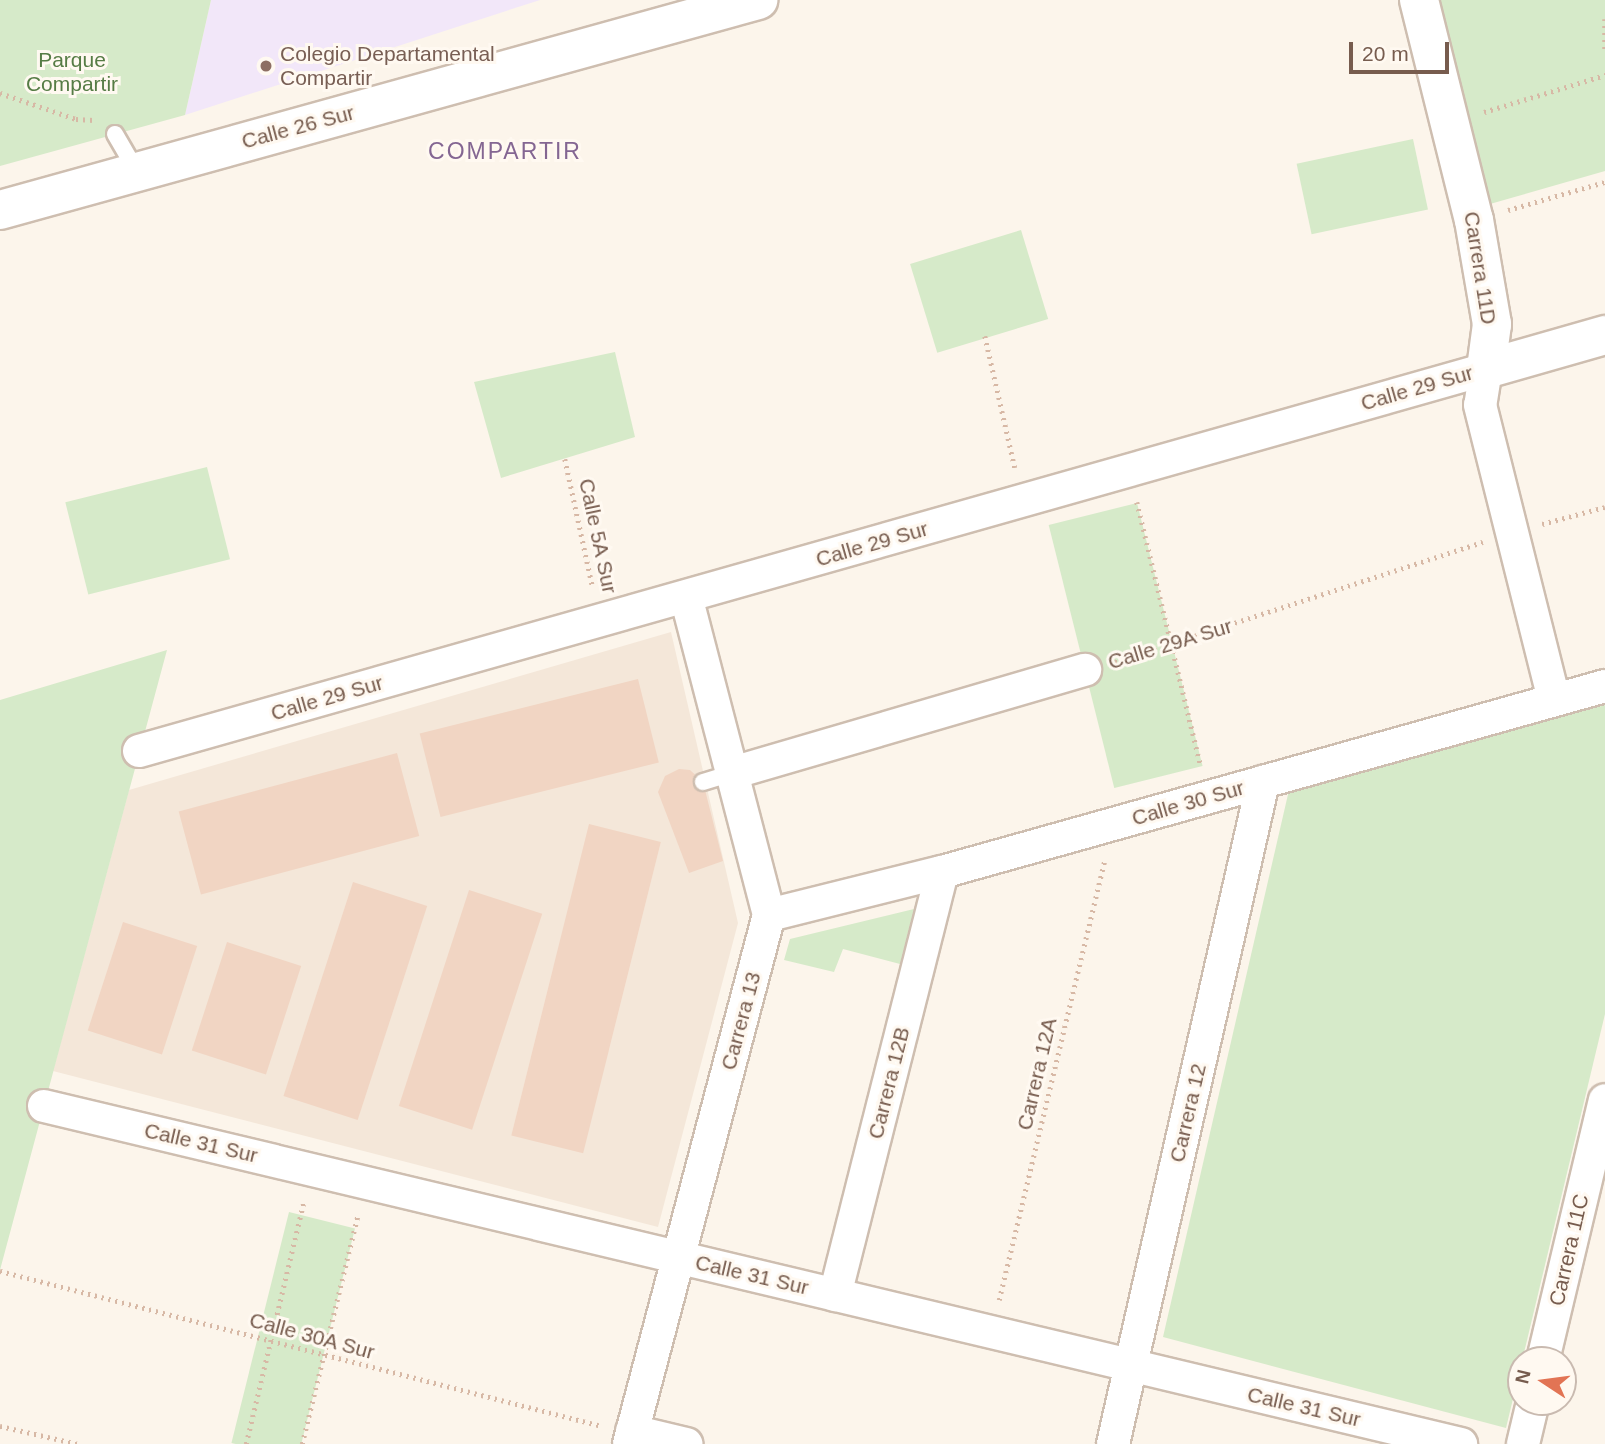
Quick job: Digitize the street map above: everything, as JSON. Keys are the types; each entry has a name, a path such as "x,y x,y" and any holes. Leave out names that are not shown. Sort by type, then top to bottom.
{"street":[{"name":"Calle 26 Sur","path":"0,210 758,0"},
{"name":"Carrera 11D","path":"1419,0 1474,220 1493,324 1480,405 1554,700"},
{"name":"Calle 29 Sur","path":"139,751 1605,335"},
{"name":"Carrera 13","path":"626,1435 769,915 718,778 687,597"},
{"name":"Calle 29A Sur","path":"718,778 1085,670"},
{"name":"Calle 30 Sur","path":"769,915 942,872 1605,686"},
{"name":"Carrera 12","path":"1113,1444 1263,782"},
{"name":"Carrera 12B","path":"835,1295 942,872"},
{"name":"Carrera 11C","path":"1546,1346 1605,1100"},
{"name":"Calle 31 Sur","path":"44,1105 1461,1444"},
{"path":"1523,1444 1530,1416"},
{"path":"626,1435 686,1444"}],"lane":[{"path":"110,128 137,172"}],"path":[{"path":"1605,19 1605,52"},
{"path":"1450,122 1605,75"},
{"path":"0,93 110,128"},
{"path":"1474,220 1605,182"},
{"path":"985,336 1023,500"},
{"name":"Calle 5A Sur","path":"565,459 600,620"},
{"path":"1128,470 1210,797"},
{"name":"Calle 29A Sur","path":"1085,670 1172,645 1511,533 1605,507"},
{"name":"Carrera 12A","path":"992,1332 1114,823"},
{"path":"246,1444 304,1197"},
{"path":"302,1444 359,1212"},
{"name":"Calle 30A Sur","path":"0,1271 626,1435"},
{"path":"0,1426 78,1444"}],"shaded area":[{"name":"Colegio Departamental Compartir","path":"211,0 540,0 185,115"},
{"path":"671,632 738,923 658,1227 53,1071 129,790"}],"green space":[{"name":"Parque Compartir","path":"0,0 211,0 185,115 0,166"},
{"path":"1435,0 1605,0 1605,171 1483,206"},
{"path":"1413,139 1428,209 1312,234 1297,164"},
{"path":"1021,230 1048,319 937,353 910,264"},
{"path":"615,352 635,437 501,478 474,382"},
{"path":"207,467 230,559 88,594 65,502"},
{"path":"1137,503 1203,766 1114,788 1049,525"},
{"path":"167,650 44,1106 0,1270 0,700"},
{"path":"1605,705 1605,1014 1526,1346 1507,1346 1509,1416 1506,1428 1163,1337 1289,790"},
{"path":"914,909 900,964 843,949 834,972 784,960 790,939"},
{"path":"289,1212 355,1228 301,1444 231,1443"}],"building":[{"path":"638,679 659,762 440,817 420,733"},
{"path":"397,753 419,836 201,895 179,811"},
{"path":"679,769 690,770 703,782 723,861 689,873 658,792 665,776"},
{"path":"589,824 661,842 583,1153 511,1135"},
{"path":"353,882 427,906 358,1120 283,1096"},
{"path":"469,890 542,914 472,1130 399,1106"},
{"path":"123,922 197,946 162,1055 88,1030"},
{"path":"227,942 301,966 266,1075 192,1050"}],"place":[{"name":"Colegio Departamental Compartir","path":"266,66"}],"district":[{"name":"COMPARTIR","path":"505,151"}]}
